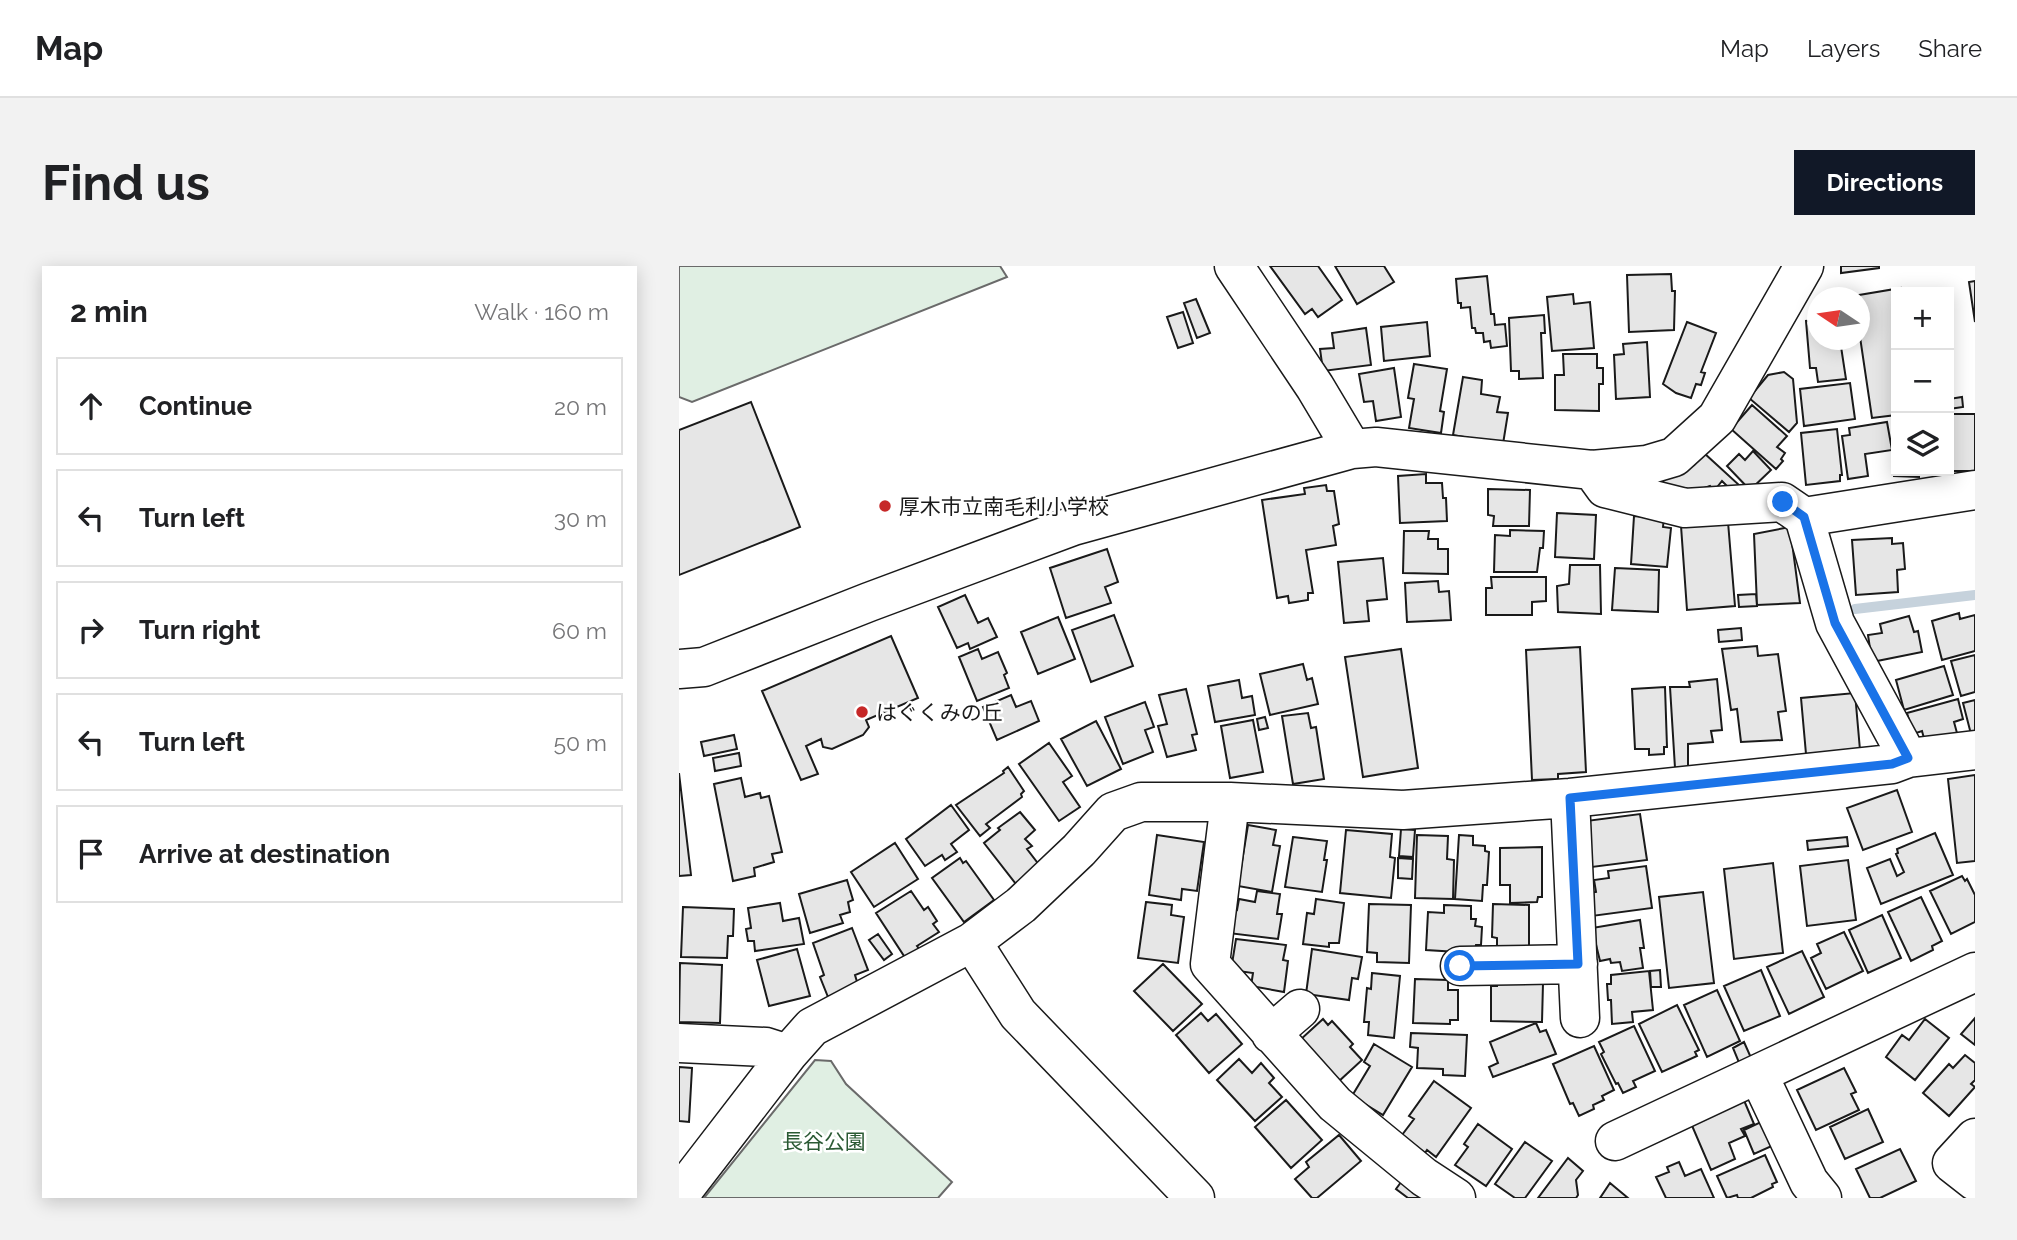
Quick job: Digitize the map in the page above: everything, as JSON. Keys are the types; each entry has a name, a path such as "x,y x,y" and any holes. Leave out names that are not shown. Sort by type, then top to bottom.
{"street":[{"path":"1234,266 1315,387 1352,449"},
{"path":"679,669 704,667 1073,526 1352,449 1376,447 1592,470 1647,465 1674,457 1717,418 1804,266"},
{"path":"1592,470 1605,488 1685,508 1783,502 1804,517 1835,623 1908,758"},
{"path":"1804,517 1975,490"},
{"path":"682,1198 684,1189 812,1027 972,942 1021,905 1079,850 1113,811 1141,802 1230,802 1403,810 1570,798 1892,764 1908,758 1975,750"},
{"path":"1570,798 1580,1018"},
{"path":"1230,802 1210,964 1335,1104 1385,1166 1424,1177 1456,1198"},
{"path":"972,942 1018,1014 1195,1198"},
{"path":"1460,966 1578,964"},
{"path":"1639,1139 1758,1074 1975,972"},
{"path":"1271,1034 1300,1009"},
{"path":"679,1043 740,1036 788,1054"},
{"path":"1758,1074 1809,1182 1822,1198"},
{"path":"1975,1138 1952,1163 1975,1181"}],"green space":[{"path":"679,266 1000,266 1007,277 692,402 679,397"},
{"name":"長谷公園","path":"815,1060 831,1061 846,1084 952,1182 938,1198 704,1198"}],"building":[{"path":"1270,266 1318,266 1342,300 1318,317 1312,309 1305,314"},
{"path":"1335,266 1384,266 1394,282 1357,304"},
{"path":"1841,266 1879,266 1879,268 1841,273"},
{"path":"1671,274 1672,291 1675,291 1674,330 1629,332 1627,275"},
{"path":"1487,276 1491,314 1494,314 1495,325 1505,324 1507,346 1491,348 1490,341 1484,342 1483,333 1476,333 1475,328 1472,328 1470,307 1461,308 1461,303 1458,303 1456,279"},
{"path":"1975,281 1975,322 1969,282"},
{"path":"1891,290 1891,416 1872,418 1862,350 1870,350 1870,293"},
{"path":"1573,294 1574,304 1590,302 1594,348 1552,351 1547,297"},
{"path":"1196,299 1210,333 1197,338 1184,303"},
{"path":"1183,312 1193,343 1178,348 1167,317"},
{"path":"1544,315 1545,333 1541,333 1543,378 1519,379 1519,371 1511,371 1509,318"},
{"path":"1427,322 1430,356 1384,361 1381,327"},
{"path":"1687,322 1716,333 1701,372 1705,373 1701,385 1696,384 1691,398 1676,393 1663,384"},
{"path":"1366,328 1371,365 1323,371 1320,349 1334,348 1332,333"},
{"path":"1647,342 1650,397 1616,399 1614,355 1624,354 1623,344"},
{"path":"1808,350 1842,350 1846,379 1818,382 1816,368 1810,368"},
{"path":"1563,354 1597,354 1597,368 1603,368 1603,384 1599,384 1599,411 1555,410 1555,375 1564,375"},
{"path":"1414,364 1447,369 1440,411 1444,412 1441,433 1409,428 1414,399 1408,398"},
{"path":"1394,368 1401,417 1376,421 1373,401 1364,402 1359,374"},
{"path":"1784,372 1793,379 1797,423 1789,432 1749,398 1768,375"},
{"path":"1463,377 1482,380 1481,394 1500,397 1497,412 1508,413 1503,444 1453,435"},
{"path":"1850,383 1855,419 1804,426 1800,389"},
{"path":"1962,397 1963,407 1954,408 1954,398"},
{"path":"751,402 800,527 679,575 679,430"},
{"path":"1752,405 1787,436 1777,447 1785,453 1781,459 1783,461 1776,469 1731,429"},
{"path":"1954,414 1975,414 1975,471 1954,471"},
{"path":"1887,422 1891,450 1865,454 1868,476 1848,479 1842,436 1850,435 1849,428"},
{"path":"1837,429 1842,475 1840,481 1806,485 1801,433"},
{"path":"1753,451 1771,470 1750,490 1727,466 1739,454 1745,460"},
{"path":"1704,453 1739,485 1733,492 1722,481 1714,491 1710,486 1682,496 1660,491 1655,476 1694,465"},
{"path":"1426,474 1426,483 1442,483 1447,521 1400,523 1398,476"},
{"path":"1326,485 1327,491 1334,491 1339,524 1333,526 1336,545 1306,550 1313,593 1308,593 1308,600 1289,603 1288,596 1277,598 1262,500 1305,494 1304,488"},
{"path":"1488,489 1530,490 1529,526 1493,526 1494,516 1488,515"},
{"path":"1557,513 1596,515 1594,559 1555,557"},
{"path":"1634,516 1664,518 1663,527 1671,528 1667,567 1631,564"},
{"path":"1728,522 1735,606 1687,610 1681,526"},
{"path":"1790,527 1800,603 1757,605 1754,534"},
{"path":"1510,530 1544,531 1537,572 1494,572 1495,535 1510,536"},
{"path":"1404,531 1429,531 1428,539 1438,539 1438,549 1448,549 1448,574 1403,573"},
{"path":"1892,538 1892,544 1903,543 1905,569 1897,570 1898,592 1856,595 1852,540"},
{"path":"1107,549 1118,582 1105,587 1111,603 1066,618 1050,568"},
{"path":"1383,558 1387,599 1367,601 1369,621 1344,623 1338,562"},
{"path":"1570,565 1600,565 1601,614 1558,612 1557,586 1569,584"},
{"path":"1615,568 1659,570 1658,612 1612,610"},
{"path":"1491,577 1546,577 1546,601 1532,602 1532,615 1486,615 1486,588 1492,588"},
{"path":"1438,581 1439,592 1449,591 1451,620 1407,622 1405,583"},
{"path":"1756,594 1757,606 1739,607 1738,595"},
{"path":"965,595 978,623 988,618 997,637 970,649 968,643 957,648 938,607"},
{"path":"1959,613 1960,619 1975,615 1975,651 1942,660 1932,621"},
{"path":"1114,615 1133,666 1091,682 1072,630"},
{"path":"1909,616 1914,632 1918,631 1922,652 1872,662 1868,635 1882,633 1880,624"},
{"path":"1058,617 1075,659 1038,674 1021,632"},
{"path":"1741,628 1742,640 1719,642 1718,630"},
{"path":"891,636 918,698 866,720 869,727 863,735 832,749 823,747 821,739 806,746 818,774 801,780 762,691"},
{"path":"1757,646 1758,656 1778,654 1786,711 1778,712 1782,740 1741,742 1737,709 1731,710 1722,649"},
{"path":"1580,647 1586,772 1558,774 1558,779 1532,780 1526,650"},
{"path":"978,649 982,659 998,652 1007,673 1004,675 1009,688 977,701 959,657"},
{"path":"1401,649 1418,768 1363,777 1345,657"},
{"path":"1975,655 1975,692 1961,696 1951,661"},
{"path":"1303,664 1307,680 1312,678 1318,704 1270,715 1260,674"},
{"path":"1944,666 1953,695 1904,710 1896,680"},
{"path":"1717,679 1722,730 1711,731 1713,742 1688,744 1688,767 1675,768 1670,687 1690,687 1689,682"},
{"path":"1239,680 1242,698 1252,696 1255,715 1215,722 1208,686"},
{"path":"1665,687 1667,747 1664,747 1664,754 1649,755 1649,749 1635,749 1632,689"},
{"path":"1186,689 1197,734 1192,735 1196,750 1167,757 1158,726 1167,724 1159,695"},
{"path":"1855,693 1860,750 1806,754 1801,698"},
{"path":"1011,695 1016,707 1031,701 1039,721 997,740 983,707"},
{"path":"1958,699 1963,719 1954,722 1957,733 1925,742 1922,731 1913,734 1907,713"},
{"path":"1975,700 1975,737 1972,738 1963,703"},
{"path":"1145,702 1154,727 1145,730 1153,752 1123,764 1105,717"},
{"path":"1308,713 1311,728 1316,727 1324,779 1293,784 1282,716"},
{"path":"1265,717 1268,728 1259,730 1257,719"},
{"path":"1253,720 1263,772 1230,778 1221,726"},
{"path":"1096,721 1121,769 1087,786 1061,739"},
{"path":"734,735 737,749 704,756 701,742"},
{"path":"1049,743 1072,776 1063,782 1080,807 1059,821 1019,764"},
{"path":"739,753 741,766 715,771 713,758"},
{"path":"1008,767 1024,791 1022,797 986,824 990,828 980,836 956,805 1004,773"},
{"path":"679,773 691,875 679,876"},
{"path":"1975,775 1975,861 1957,863 1948,779"},
{"path":"741,778 745,797 760,793 761,798 769,796 782,852 772,854 774,862 754,868 755,876 733,881 714,784"},
{"path":"1897,790 1912,832 1863,850 1847,808"},
{"path":"951,805 969,830 951,844 957,852 945,860 942,855 925,866 906,839"},
{"path":"1020,812 1035,830 1025,839 1032,846 1027,849 1040,866 1016,884 984,843 1000,830 998,828"},
{"path":"1640,814 1647,860 1592,867 1586,821"},
{"path":"1248,825 1276,830 1273,845 1280,846 1272,892 1238,886"},
{"path":"1401,829 1415,830 1413,857 1399,856"},
{"path":"1346,830 1392,834 1390,857 1395,858 1391,898 1340,893"},
{"path":"1935,833 1953,875 1881,904 1867,868 1890,859 1897,876 1904,872 1896,854 1897,849"},
{"path":"1157,835 1204,842 1197,891 1182,889 1181,900 1149,895"},
{"path":"1417,835 1448,836 1447,859 1454,860 1453,899 1415,898"},
{"path":"1459,835 1473,836 1473,845 1485,846 1485,851 1489,852 1487,885 1483,885 1482,901 1455,899"},
{"path":"1293,837 1327,841 1322,892 1285,887"},
{"path":"1847,837 1848,846 1808,850 1807,841"},
{"path":"895,843 918,879 874,907 851,872"},
{"path":"1542,847 1542,897 1538,897 1537,902 1510,903 1510,885 1500,885 1500,848"},
{"path":"960,858 963,863 966,861 994,900 964,922 932,878"},
{"path":"1398,858 1413,859 1412,879 1398,878"},
{"path":"1848,860 1856,920 1807,926 1800,866"},
{"path":"1773,863 1783,953 1734,959 1724,869"},
{"path":"1646,866 1652,908 1592,916 1588,893 1596,892 1594,880 1609,878 1608,871"},
{"path":"1962,876 1965,881 1967,879 1975,895 1975,922 1951,934 1930,891"},
{"path":"847,880 853,900 848,902 850,912 840,915 843,923 810,933 799,894"},
{"path":"911,891 924,910 928,907 937,921 933,924 939,932 917,946 920,950 906,959 876,913"},
{"path":"1257,891 1280,894 1277,914 1282,914 1278,939 1228,933 1232,909 1237,910 1239,899 1255,902"},
{"path":"1703,892 1714,983 1669,988 1659,897"},
{"path":"1921,897 1942,941 1932,946 1933,950 1911,961 1888,912"},
{"path":"1316,899 1344,903 1339,943 1329,943 1329,947 1303,944 1307,913 1314,914"},
{"path":"1146,902 1172,905 1171,915 1184,917 1178,963 1138,958"},
{"path":"780,903 783,921 799,918 804,944 755,951 754,941 748,941 746,929 751,928 748,908"},
{"path":"1369,904 1411,905 1409,963 1377,962 1377,953 1367,952"},
{"path":"1493,904 1529,905 1529,952 1497,952 1497,938 1492,937"},
{"path":"1444,905 1471,906 1471,919 1476,919 1475,926 1482,927 1481,945 1476,945 1475,950 1426,950 1428,912 1444,913"},
{"path":"683,907 734,909 733,936 728,936 727,958 681,957"},
{"path":"1882,915 1901,958 1868,973 1849,930"},
{"path":"1640,920 1644,948 1640,948 1643,968 1622,971 1620,962 1611,963 1610,959 1600,961 1592,928"},
{"path":"852,928 868,970 855,975 858,985 828,997 820,977 824,975 813,943"},
{"path":"1844,932 1863,971 1826,989 1811,958 1821,953 1817,944"},
{"path":"878,934 892,954 884,960 869,940"},
{"path":"1236,939 1286,945 1283,960 1288,961 1284,992 1251,986 1253,973 1231,970"},
{"path":"797,949 810,996 769,1006 757,960"},
{"path":"1312,949 1362,957 1358,979 1352,978 1349,1000 1306,994"},
{"path":"1802,951 1824,997 1789,1014 1767,967"},
{"path":"680,963 722,965 720,1023 679,1022"},
{"path":"1163,964 1202,1004 1173,1031 1134,991"},
{"path":"1660,970 1661,987 1651,987 1650,971"},
{"path":"1761,970 1780,1016 1744,1031 1724,986"},
{"path":"1649,971 1653,1010 1632,1012 1633,1022 1612,1024 1607,984 1611,984 1611,975"},
{"path":"1372,973 1400,976 1394,1038 1368,1035 1369,1022 1364,1022 1367,988 1371,989"},
{"path":"1415,979 1448,980 1448,990 1458,990 1458,1020 1450,1020 1450,1024 1413,1023"},
{"path":"1497,982 1543,983 1542,1022 1491,1021 1491,986 1497,986"},
{"path":"1717,990 1740,1041 1707,1057 1684,1005"},
{"path":"1677,1005 1699,1050 1695,1052 1697,1056 1662,1072 1639,1024"},
{"path":"1201,1013 1208,1021 1216,1014 1242,1044 1209,1073 1176,1035"},
{"path":"1975,1018 1975,1045 1961,1034"},
{"path":"1323,1019 1328,1025 1332,1021 1353,1044 1350,1047 1362,1060 1338,1082 1300,1040"},
{"path":"1925,1019 1949,1038 1915,1080 1886,1057 1902,1035 1909,1040"},
{"path":"1536,1023 1540,1032 1546,1030 1556,1054 1493,1077 1489,1067 1498,1063 1490,1042"},
{"path":"1634,1026 1655,1071 1633,1081 1636,1087 1623,1093 1601,1054 1604,1052 1599,1042"},
{"path":"1411,1033 1467,1035 1465,1076 1443,1075 1443,1069 1417,1068 1418,1048 1410,1047"},
{"path":"1744,1042 1752,1060 1740,1065 1733,1048"},
{"path":"1374,1044 1412,1067 1383,1115 1352,1096 1370,1066 1364,1062"},
{"path":"1594,1046 1614,1090 1602,1096 1604,1100 1593,1105 1594,1109 1579,1116 1573,1103 1570,1104 1553,1064"},
{"path":"1965,1055 1975,1063 1975,1080 1971,1084 1975,1087 1949,1116 1923,1093 1949,1064 1953,1068"},
{"path":"1239,1059 1252,1073 1261,1063 1274,1078 1269,1083 1282,1097 1255,1121 1217,1080"},
{"path":"679,1067 692,1068 689,1122 679,1121"},
{"path":"1844,1068 1856,1092 1851,1094 1859,1110 1816,1130 1797,1090"},
{"path":"1434,1081 1471,1108 1436,1157 1427,1150 1425,1153 1402,1135 1414,1119 1409,1116"},
{"path":"1743,1098 1754,1124 1741,1129 1745,1136 1729,1143 1735,1159 1711,1170 1690,1121"},
{"path":"1286,1100 1322,1140 1291,1168 1255,1127"},
{"path":"1868,1109 1883,1142 1845,1159 1830,1127"},
{"path":"1763,1121 1774,1145 1754,1154 1744,1130"},
{"path":"1478,1124 1512,1149 1486,1186 1455,1165 1468,1147 1464,1144"},
{"path":"1339,1135 1361,1161 1317,1198 1312,1198 1295,1179 1309,1167 1306,1162"},
{"path":"1525,1142 1552,1161 1525,1198 1515,1198 1495,1184"},
{"path":"1900,1149 1916,1181 1880,1198 1870,1198 1856,1169"},
{"path":"1765,1155 1777,1182 1772,1184 1773,1187 1751,1198 1738,1198 1737,1195 1727,1198 1717,1176"},
{"path":"1568,1158 1583,1171 1576,1180 1576,1198 1538,1198"},
{"path":"1679,1162 1685,1176 1701,1169 1714,1198 1666,1198 1656,1177 1669,1172 1667,1167"},
{"path":"1404,1178 1422,1198 1408,1198 1396,1189"},
{"path":"1610,1183 1628,1198 1600,1198"}],"waterway":[{"path":"1855,609 1975,595"}],"place":[{"name":"厚木市立南毛利小学校","path":"885,506"},
{"name":"はぐくみの丘","path":"862,712"}],"route":[{"path":"1460,966 1578,964 1570,798 1892,764 1908,758 1835,623 1804,517 1783,502"}]}
